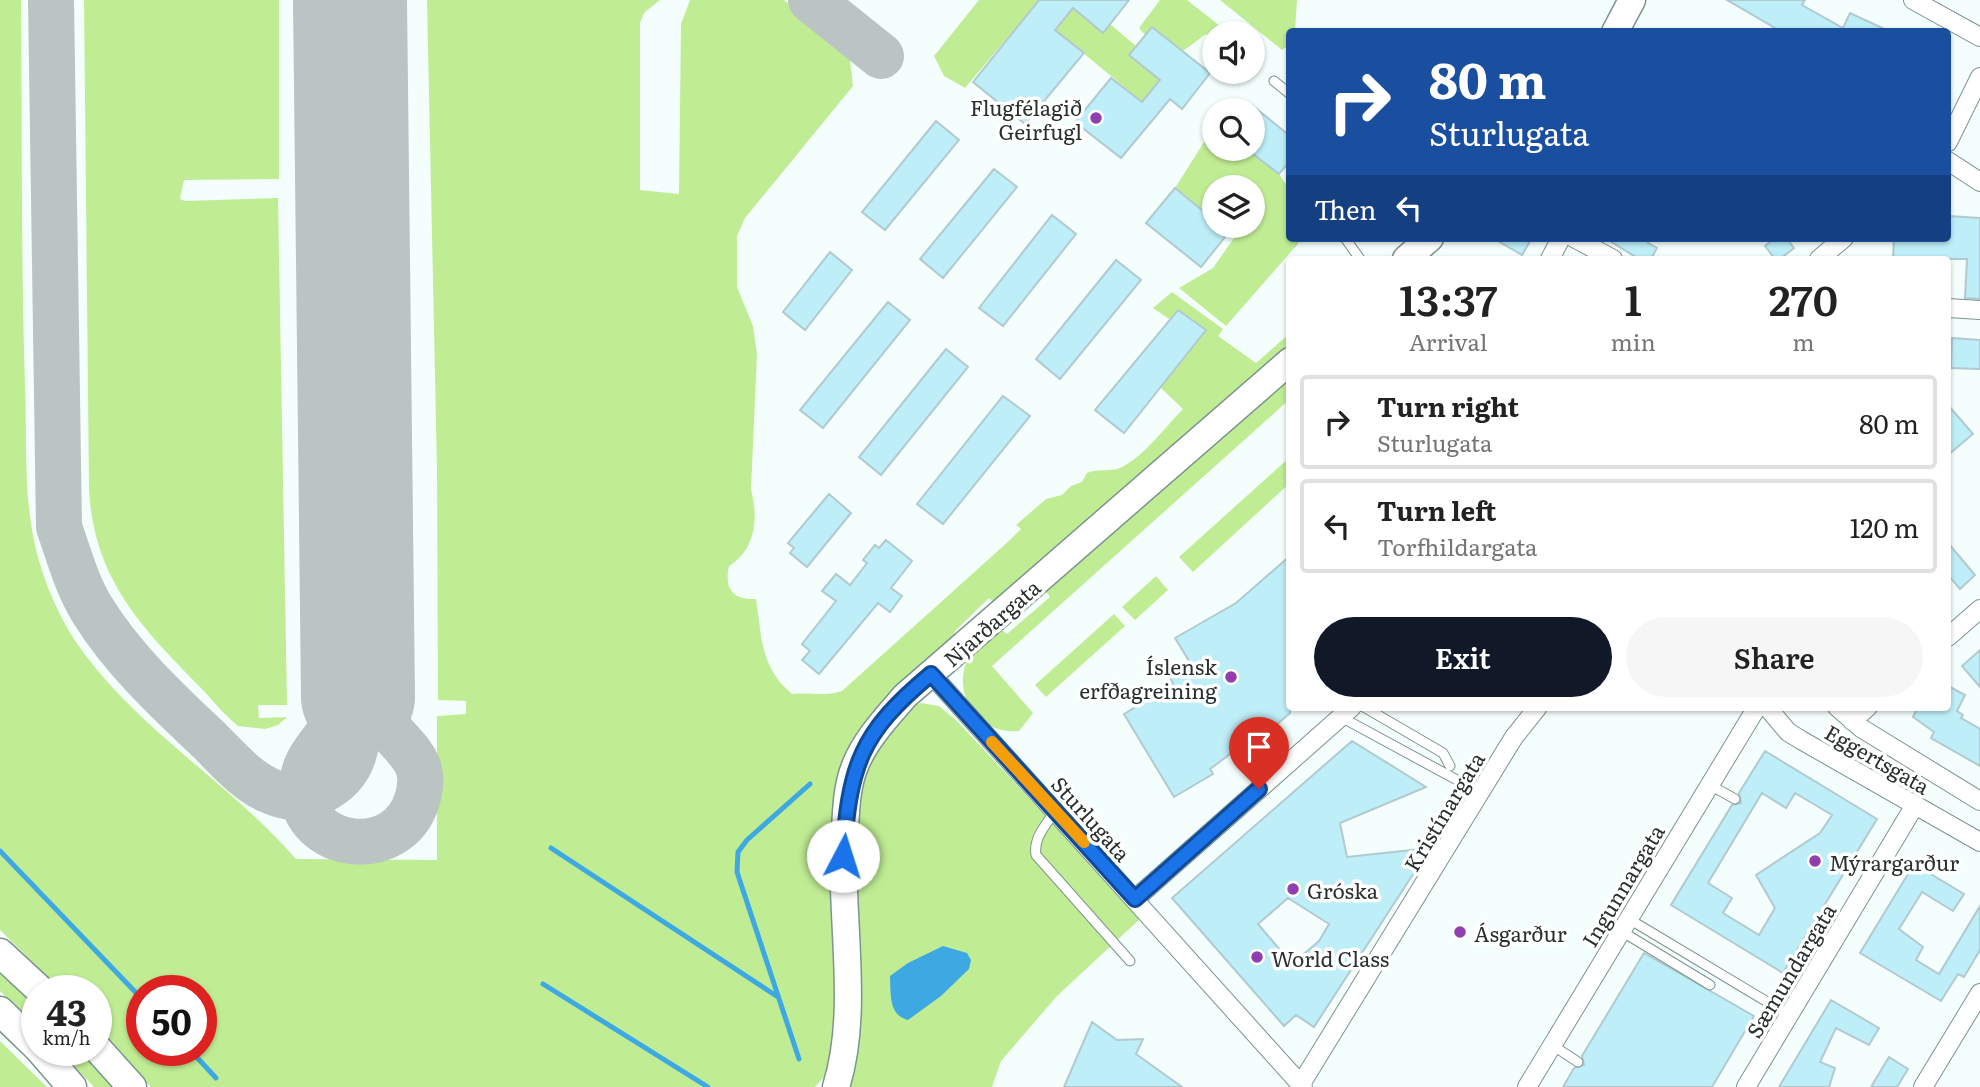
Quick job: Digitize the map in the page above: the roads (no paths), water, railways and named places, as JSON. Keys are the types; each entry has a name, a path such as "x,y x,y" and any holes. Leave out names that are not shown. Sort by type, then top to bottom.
{"main road":[{"path":"1617,28 1632,0"},
{"path":"1409,256 1425,242"},
{"name":"Njarðargata","path":"836,1087 845,1038 843,856 855,766 884,720 905,696 1286,364"},
{"path":"0,953 24,975"},
{"path":"0,1011 21,1032"},
{"path":"112,1065 131,1087"},
{"path":"53,1066 72,1087"}],"street":[{"path":"1913,0 1980,37"},
{"path":"1951,136 1980,77"},
{"path":"1951,163 1980,182"},
{"path":"1581,242 1607,256"},
{"path":"1823,256 1839,242"},
{"path":"1951,309 1980,310"},
{"path":"1951,634 1980,609"},
{"name":"Sturlugata","path":"931,674 1302,1086"},
{"name":"Kristínargata","path":"1302,1086 1524,722 1534,711"},
{"name":"Ingunnargata","path":"1527,1087 1755,711"},
{"name":"Eggertsgata","path":"1770,711 1788,732 1801,740 1915,806 1978,837"},
{"name":"Eggertsgata","path":"1841,711 1852,721 1980,801"},
{"name":"Eggertsgata","path":"1852,721 1863,711"},
{"path":"1135,899 1346,712"},
{"name":"Sæmundargata","path":"1746,1087 1915,806"},
{"path":"1923,1087 1980,993"}],"lane":[{"path":"1274,81 1286,91"},
{"path":"1371,711 1443,753 1450,766"},
{"path":"1346,712 1481,793"},
{"path":"1710,785 1735,799"},
{"path":"1055,811 1038,836 1034,846 1036,855 1130,961"},
{"path":"1625,925 1710,985"},
{"path":"1625,925 1789,1015"},
{"path":"1552,1045 1578,1062"}],"water":[{"path":"943,946 967,953 971,960 969,969 941,996 908,1020 902,1017 892,1002 890,976 908,963"}],"waterway":[{"path":"799,1059 737,872 738,852 747,840 810,784"},
{"path":"551,848 778,997"},
{"path":"0,851 126,982"},
{"path":"543,984 708,1087"},
{"path":"205,1066 216,1078"}],"place":[{"name":"Flugfélagið Geirfugl","path":"1096,118"},
{"name":"Íslensk erfðagreining","path":"1231,677"},
{"name":"Mýrargarður","path":"1815,861"},
{"name":"Gróska","path":"1293,889"},
{"name":"Ásgarður","path":"1460,932"},
{"name":"World Class","path":"1257,957"}]}
